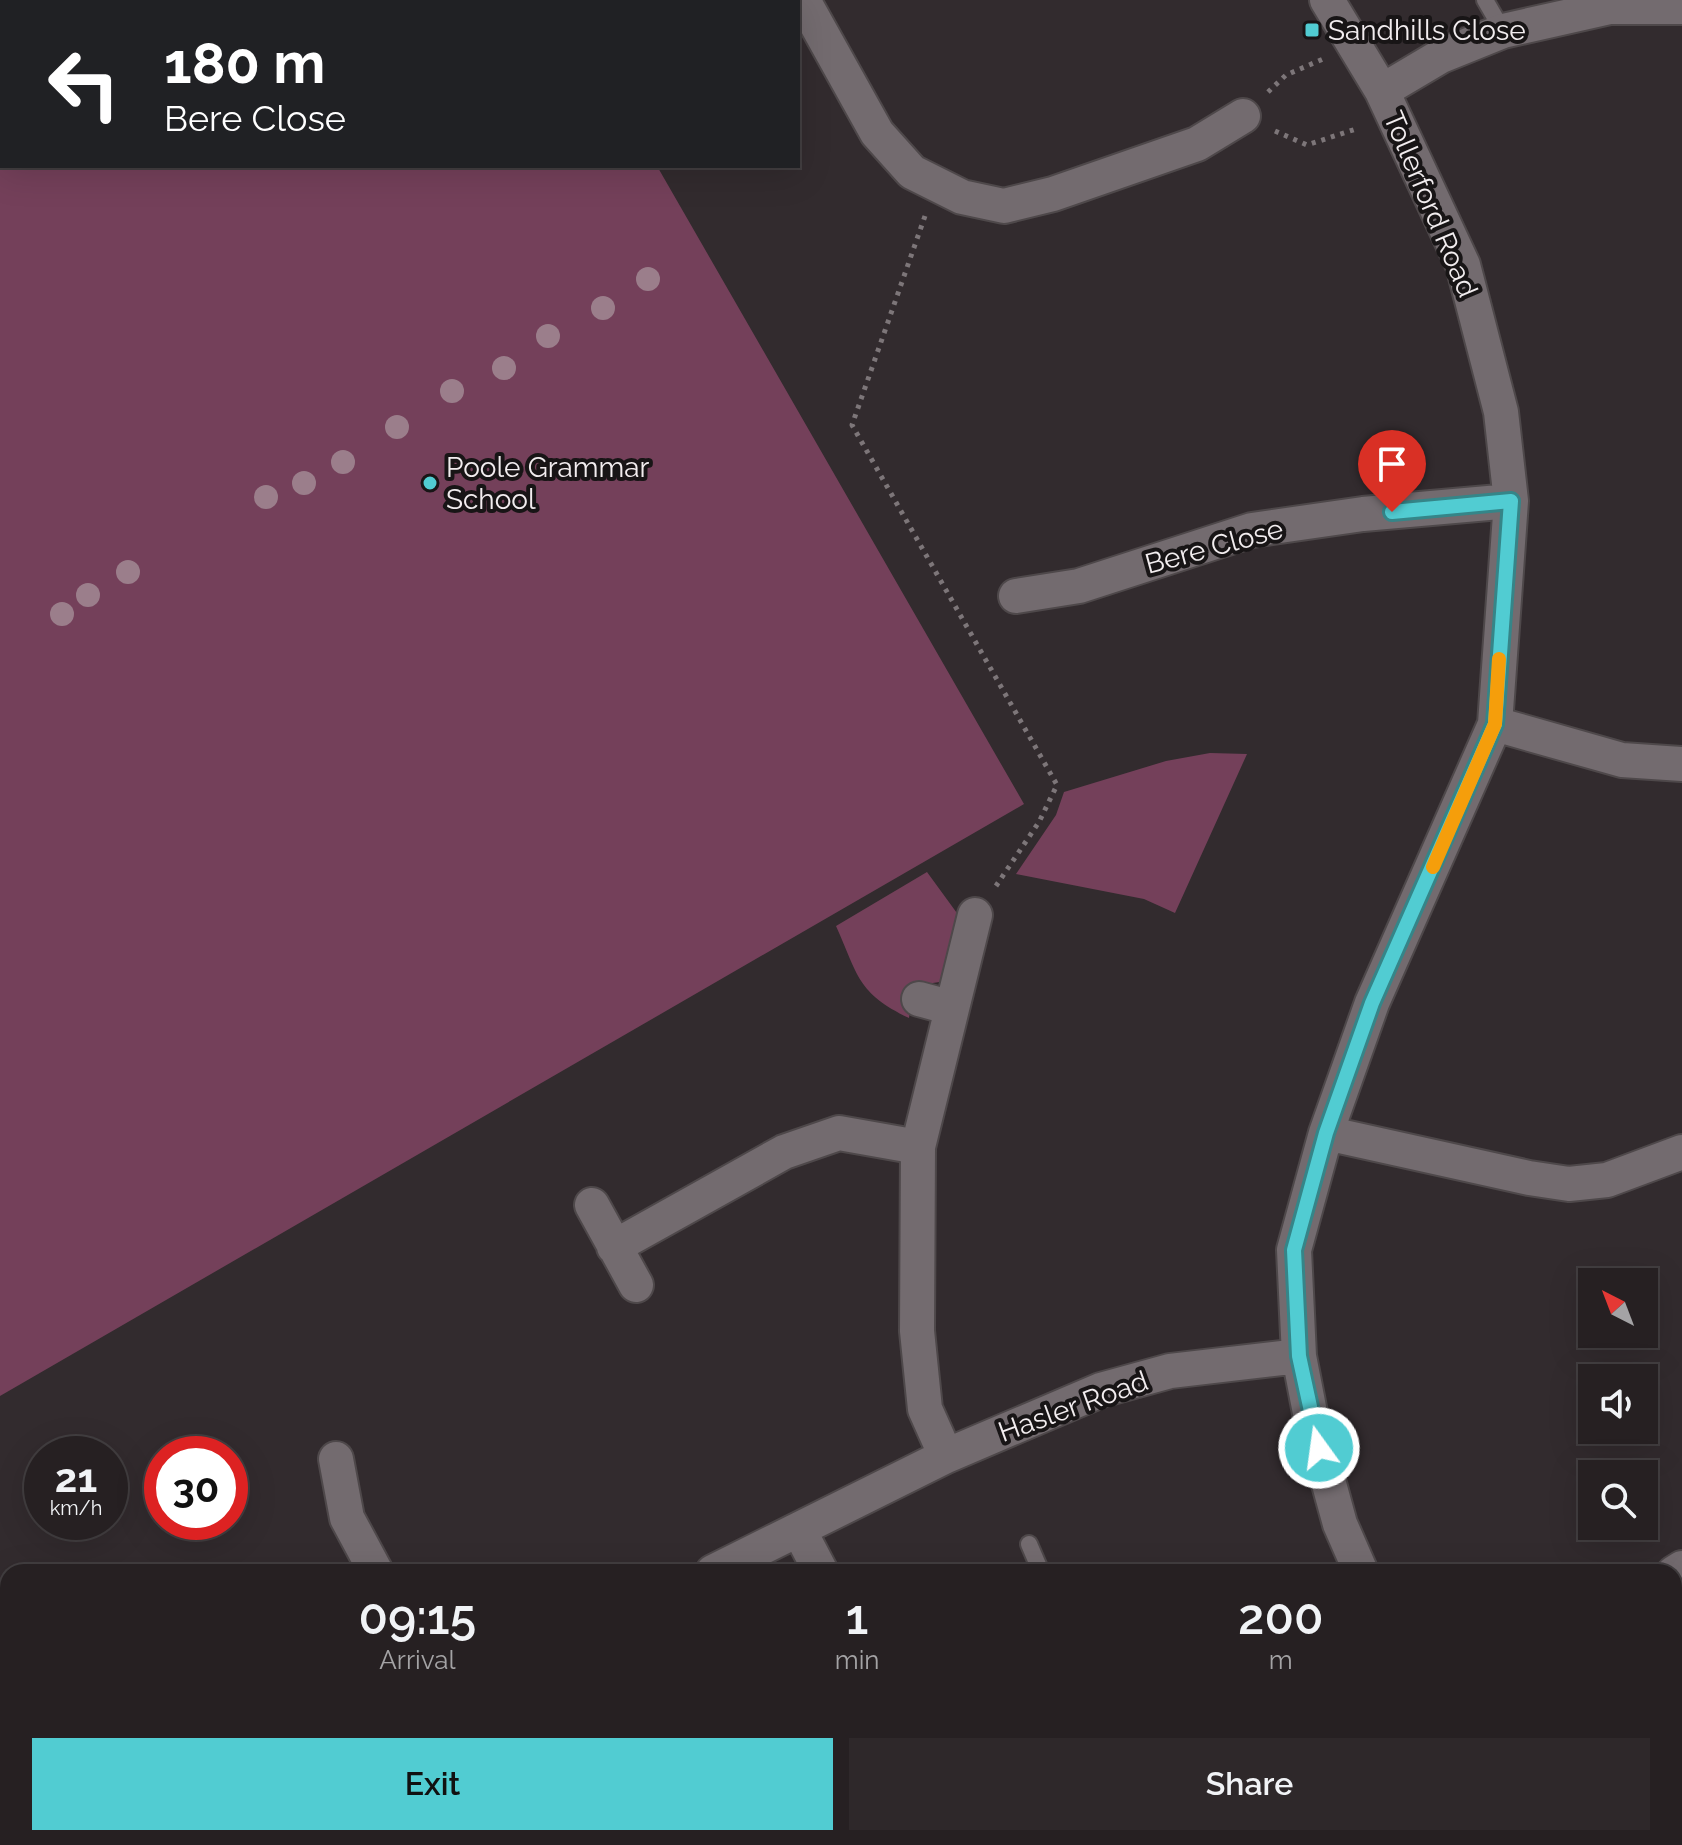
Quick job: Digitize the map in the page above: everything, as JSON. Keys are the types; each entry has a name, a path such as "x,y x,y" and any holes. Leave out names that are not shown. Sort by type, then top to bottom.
{"street":[{"path":"803,0 877,133 912,172 962,197 1004,206 1053,194 1197,144 1243,116"},
{"name":"Tollerford Road","path":"1327,0 1388,104 1463,265 1501,412 1511,501 1495,724 1372,1003 1326,1133 1294,1250 1299,1356 1311,1418 1340,1524 1358,1564"},
{"path":"1388,104 1441,56 1503,31 1610,7 1682,7"},
{"name":"Bere Close","path":"1016,596 1079,586 1252,530 1363,514 1511,501"},
{"path":"1495,724 1622,760 1682,764"},
{"path":"946,1456 925,1409 917,1331 918,1147 975,915"},
{"path":"919,999 952,1008"},
{"path":"614,1247 784,1152 814,1141 839,1133 918,1147"},
{"path":"1326,1133 1569,1184 1607,1180 1682,1152"},
{"path":"592,1205 636,1285"},
{"name":"Hasler Road","path":"729,1564 946,1456 1101,1390 1170,1371 1299,1356"},
{"path":"336,1459 347,1518 372,1564"},
{"path":"799,1530 817,1564"}],"lane":[{"path":"1485,0 1503,31"},
{"path":"1029,1544 1038,1564"}],"path":[{"path":"1353,46 1286,75 1243,116 1307,145 1388,104"},
{"path":"936,185 852,425 1057,785 1039,822 975,915"}],"shaded area":[{"name":"Poole Grammar School","path":"0,168 658,168 1024,804 0,1396"},
{"path":"1210,753 1247,754 1175,913 1144,899 1016,874 1056,815 1064,792 1166,761"},
{"path":"927,872 962,920 946,981 913,986 909,1018 879,1000 861,981 836,926"}],"slow traffic":[{"path":"1433,867 1495,724 1499,659"}],"place":[{"name":"Sandhills Close","path":"1312,30"},
{"name":"Poole Grammar School","path":"430,483"}],"route":[{"path":"1319,1448 1299,1356 1294,1250 1326,1133 1372,1003 1495,724 1511,501 1392,512"}]}
